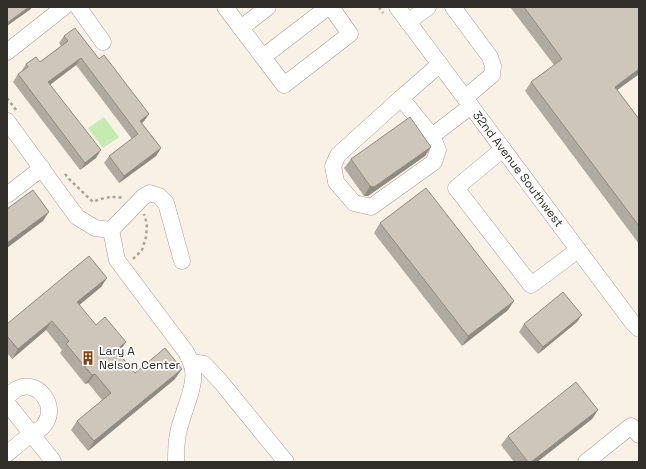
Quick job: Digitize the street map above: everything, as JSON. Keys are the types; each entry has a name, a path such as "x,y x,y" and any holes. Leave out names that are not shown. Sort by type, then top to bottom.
{"street":[{"path":"7,52 64,7"},
{"path":"78,7 103,42"},
{"path":"225,7 284,85 350,34 329,7 263,57"},
{"path":"241,28 268,7"},
{"name":"32nd Avenue Southwest","path":"397,7 632,322 639,329"},
{"path":"408,22 428,7"},
{"path":"432,136 468,102 492,75 493,66 490,57 453,7"},
{"path":"401,98 432,136 438,150 434,162 371,207 354,203 336,182 333,166 338,155 401,98 440,64"},
{"path":"12,115 42,168 77,217 95,228 111,230"},
{"path":"503,149 456,188 530,285 578,250"},
{"path":"7,195 42,168"},
{"path":"111,230 143,197 150,193 159,196 166,203 182,261"},
{"path":"111,230 117,260 192,362 194,370 193,378 190,394 178,433 176,462"},
{"path":"192,362 204,364 220,381 286,462"},
{"path":"7,397 18,388 33,388 45,397 48,403 49,411 45,425 7,454"},
{"path":"7,403 54,461 52,462"},
{"path":"586,462 631,426 639,435"}],"path":[{"path":"7,98 12,115"},
{"path":"64,173 93,202 100,198 114,196 125,198 144,212 147,224 146,237 142,250 130,262"}],"green space":[{"path":"104,117 119,137 103,148 88,128"}],"building":[{"path":"7,7 29,7 7,23"},
{"path":"524,7 639,7 639,69 615,87 639,119 639,226 531,82 562,59"},
{"path":"75,28 99,59 104,55 149,114 140,121 161,148 124,176 109,156 138,134 81,58 48,82 101,150 85,163 18,74 28,67 26,64 36,57 40,62 68,41 64,36"},
{"path":"410,117 431,147 374,187 370,186 351,159"},
{"path":"426,188 514,301 468,336 380,223"},
{"path":"33,190 49,212 7,243 7,209"},
{"name":"Lary A Nelson Center","path":"89,256 107,278 77,302 96,325 105,317 126,342 116,350 135,373 165,348 182,369 94,441 77,421 111,393 95,374 92,375 66,344 69,341 52,321 18,349 7,336 7,324"},
{"path":"563,292 582,315 543,347 524,324"},
{"path":"576,382 598,410 531,462 528,462 508,436"}],"place":[{"name":"Lary A Nelson Center","path":"88,358"}]}
